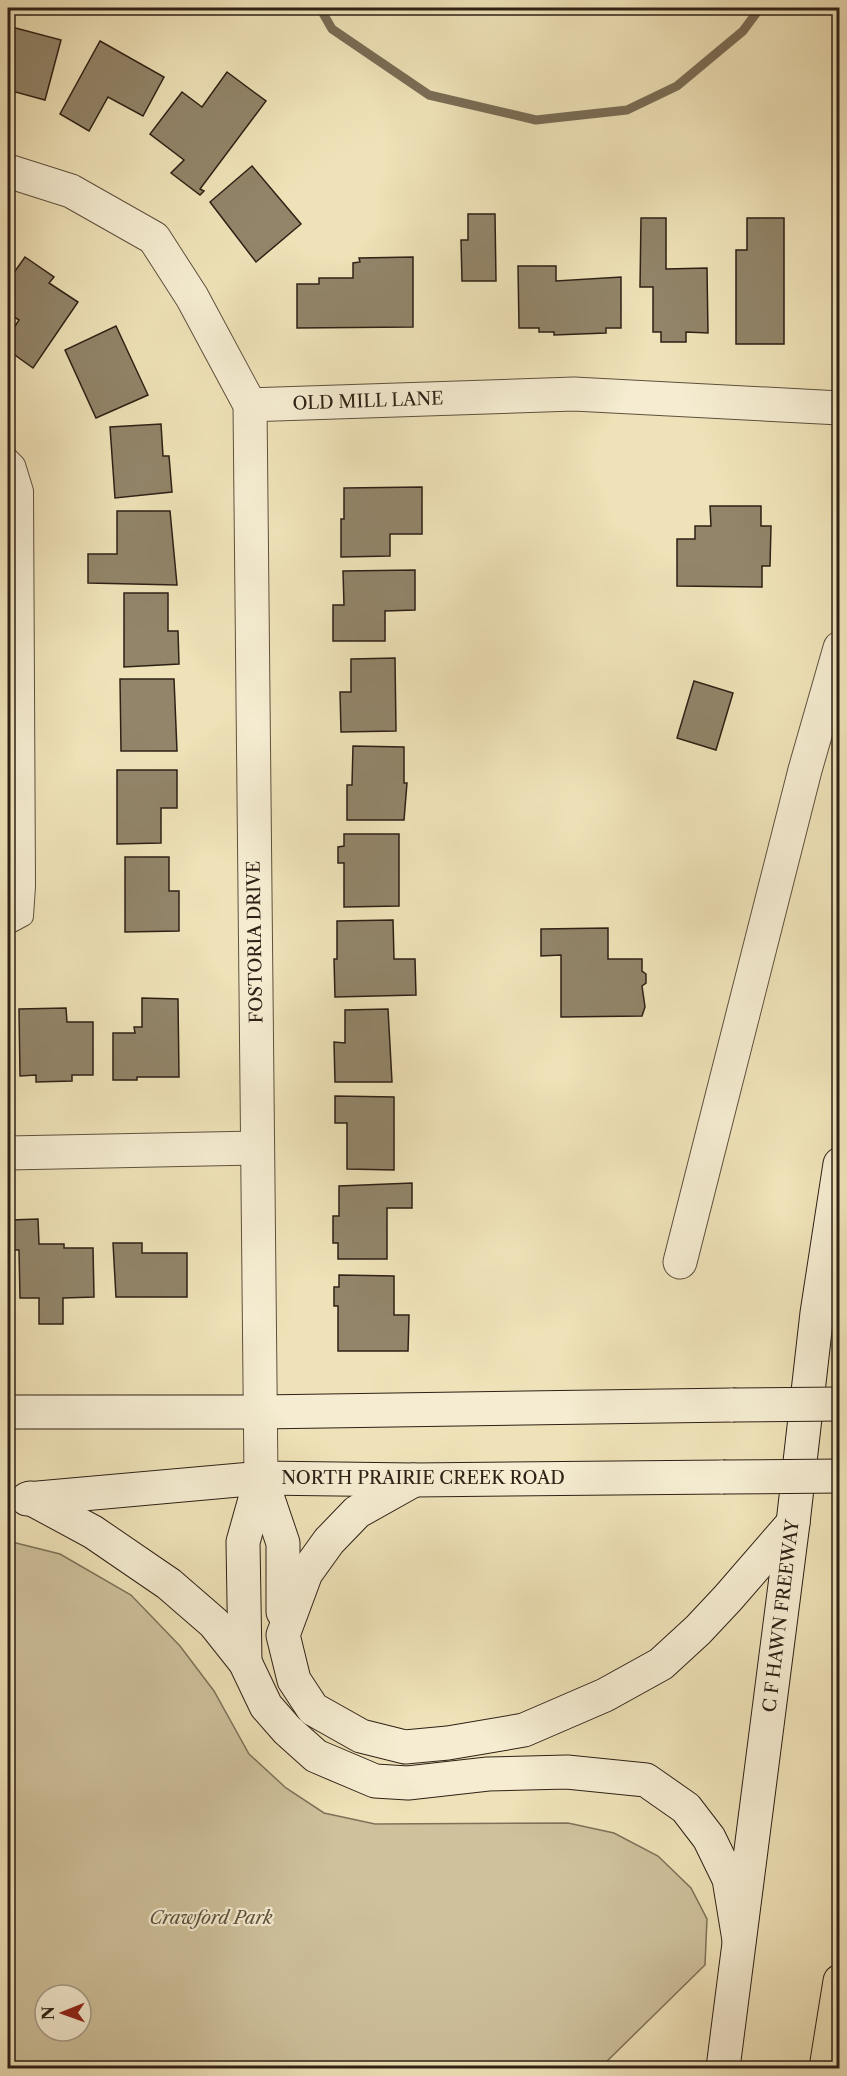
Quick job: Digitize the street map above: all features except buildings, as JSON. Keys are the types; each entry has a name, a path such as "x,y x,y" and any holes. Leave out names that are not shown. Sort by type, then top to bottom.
{"highway":[{"path":"826,2068 840,1981"}],"main road":[{"path":"8,171 71,191 154,238 192,297 250,405"},
{"name":"OLD MILL LANE","path":"250,405 574,394 840,408"},
{"name":"FOSTORIA DRIVE","path":"250,405 261,1478"},
{"path":"680,1262 805,770 840,648"},
{"path":"8,1153 257,1148"},
{"name":"C F HAWN FREEWAY","path":"723,2068 793,1523 817,1313 840,1164"},
{"path":"8,1412 260,1412 840,1404"},
{"name":"NORTH PRAIRIE CREEK ROAD","path":"19,1499 261,1478 414,1480 840,1476"},
{"path":"261,1478 283,1543 283,1635 294,1680 313,1709 361,1736 405,1747 448,1743 524,1730 605,1695 661,1664 721,1606 793,1523"},
{"path":"245,1662 243,1542 261,1478"},
{"path":"283,1635 306,1574 329,1541 357,1512 414,1480"},
{"path":"19,1499 93,1532 169,1584 214,1623 245,1662 266,1706 287,1730 316,1756 375,1780 408,1783 488,1774 567,1772 646,1780 686,1808 709,1838 729,1879 739,1940"}],"lane":[{"path":"8,458 15,465 23,491 25,886 23,916 8,924"}],"green space":[{"name":"Crawford Park","path":"8,1541 60,1554 131,1595 180,1646 214,1691 249,1754 286,1788 324,1813 375,1824 568,1823 614,1833 658,1856 691,1888 707,1919 705,1965 600,2068 8,2068"}],"waterway":[{"path":"320,8 332,29 429,95 536,120 627,110 677,86 743,31 760,8"}]}
